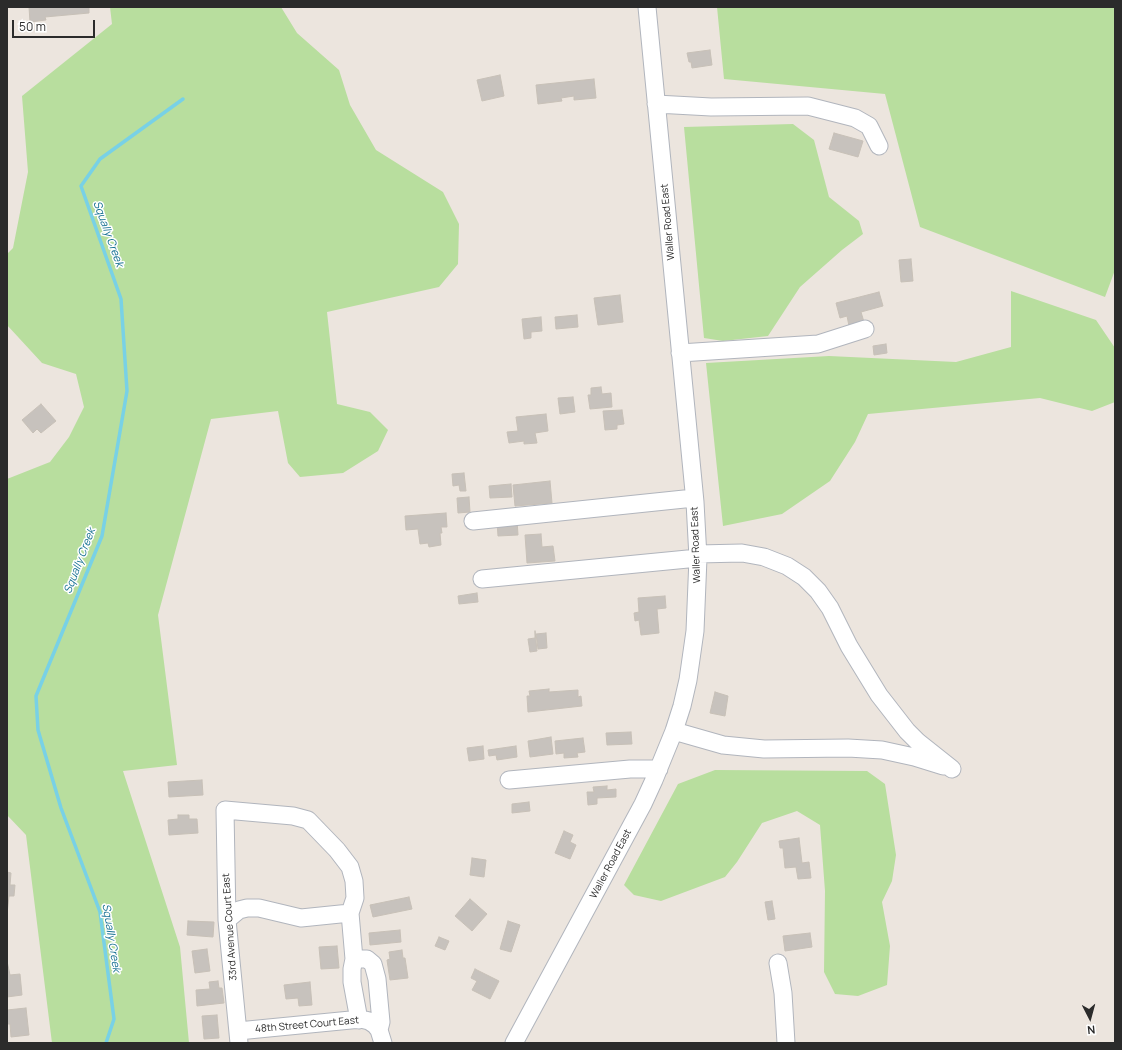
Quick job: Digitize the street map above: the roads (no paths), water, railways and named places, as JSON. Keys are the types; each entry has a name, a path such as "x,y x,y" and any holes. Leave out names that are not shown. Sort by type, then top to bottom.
{"street":[{"name":"Waller Road East","path":"514,1043 643,804 674,731 688,680 692,657 695,631 698,556 694,498 647,7"},
{"path":"656,104 712,107 808,106 856,118 869,126 879,146"},
{"path":"680,353 818,344 865,329"},
{"path":"473,521 694,498"},
{"path":"482,579 698,556 742,553 764,558 787,566 804,577 818,591 830,608 849,646 878,696 918,742 952,768 882,750 848,748 757,749 723,745 674,731"},
{"path":"509,780 630,769 659,769"},
{"name":"33rd Avenue Court East","path":"238,1037 227,920 225,810 292,816 308,820 337,850 350,868 354,881 355,898 350,913"},
{"path":"227,920 239,910 248,908 259,908 301,918 350,913 354,959 352,982 374,1029 381,1022 380,1000 373,964 368,959 354,959"},
{"path":"778,963 783,993 786,1043"},
{"name":"48th Street Court East","path":"238,1037 374,1029"}],"waterway":[{"name":"Squally Creek","path":"106,1043 114,1019 100,912 61,808 38,730 36,696 102,536 127,391 121,299 81,186 100,159 183,99"}]}
